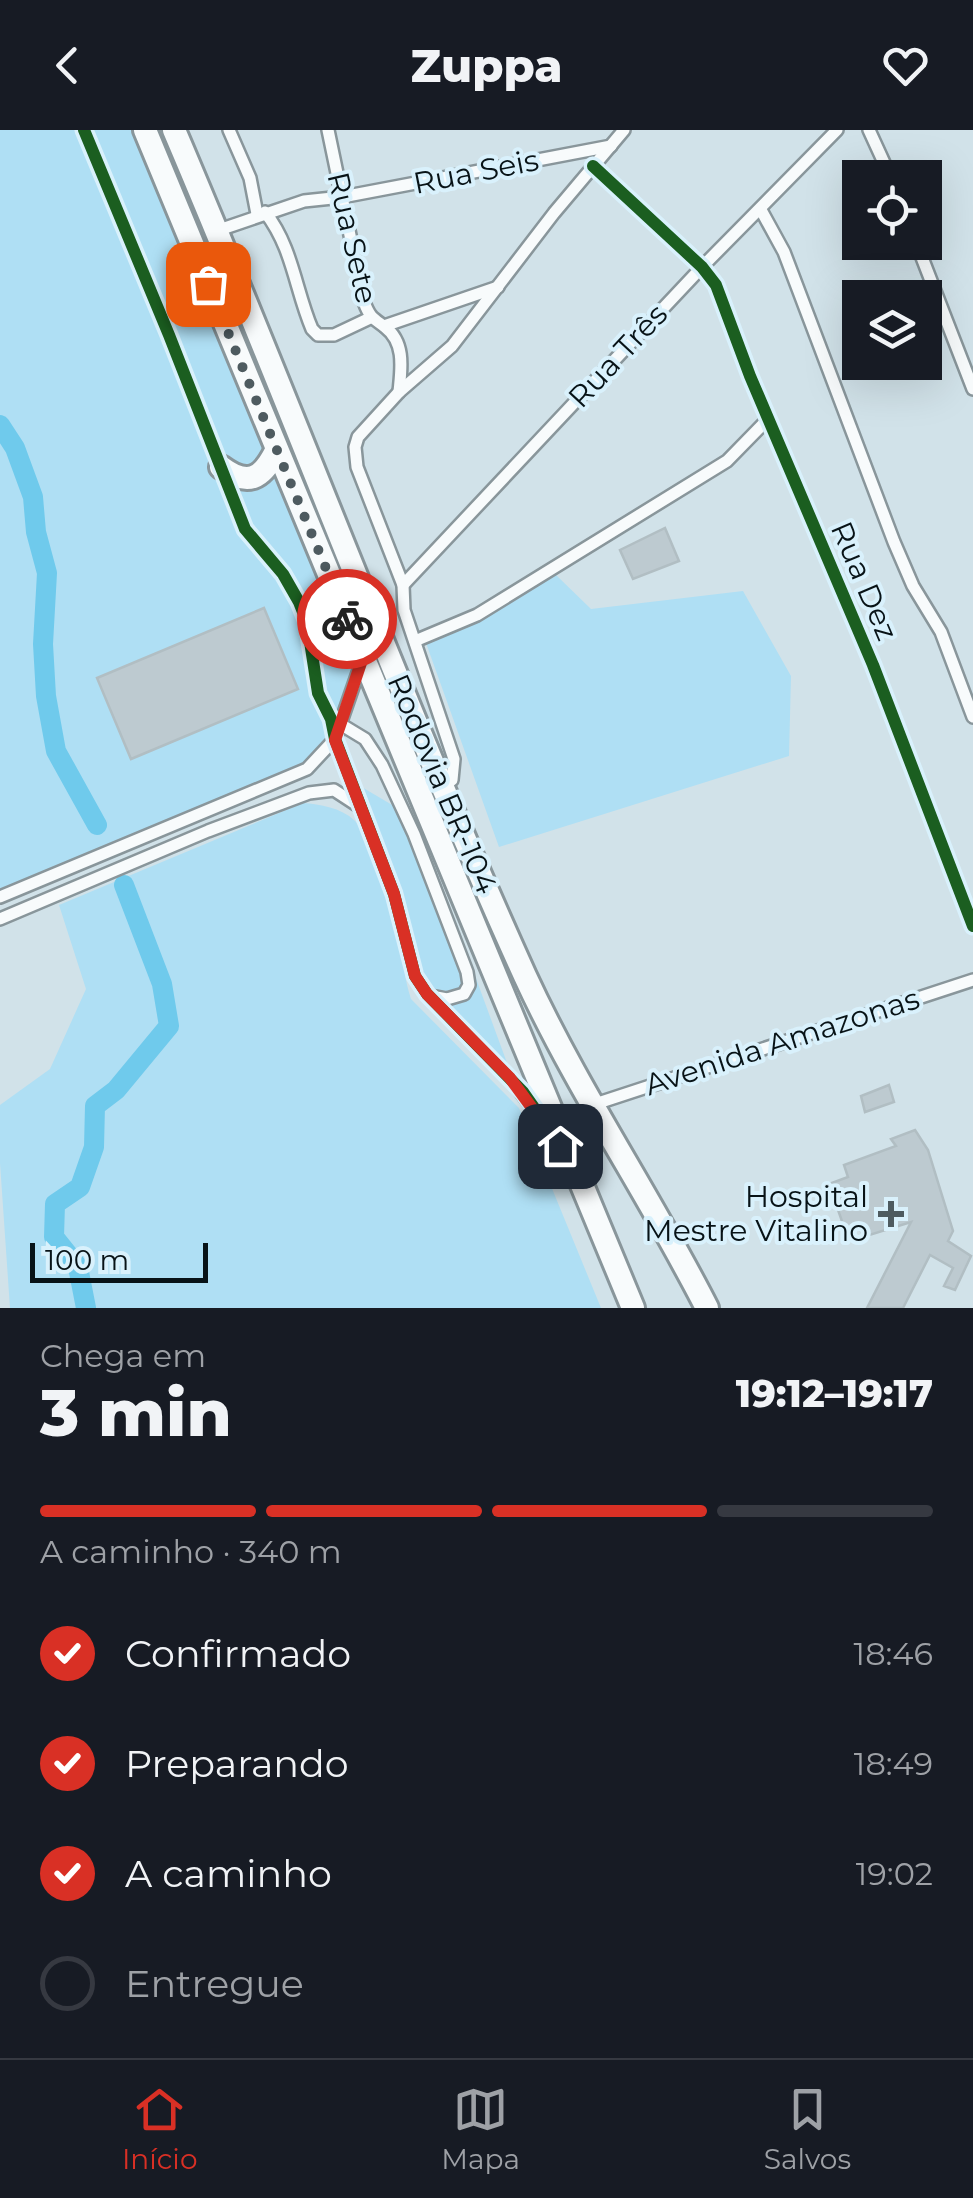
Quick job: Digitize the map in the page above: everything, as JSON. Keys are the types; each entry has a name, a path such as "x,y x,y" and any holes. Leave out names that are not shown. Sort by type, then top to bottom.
{"highway":[{"name":"Rodovia BR-104","path":"145,130 633,1308"},
{"name":"Rodovia BR-104","path":"174,130 441,788 525,976 592,1105 707,1307"},
{"path":"221,467 235,476 254,478 265,470 276,451"}],"street":[{"path":"84,130 250,539 283,574 300,602 318,693 336,721 365,738 414,834 469,985 464,994 441,999 427,994"},
{"path":"229,130 261,213 280,231 289,251 312,329 318,336 334,335 370,318"},
{"name":"Rua Sete","path":"328,130 370,318 393,335 400,350 398,392"},
{"path":"441,788 452,780 454,760 404,610 403,585 357,467 355,447 368,423 440,358 624,130"},
{"name":"Rua Três","path":"403,585 702,266 837,130"},
{"path":"869,130 883,160"},
{"name":"Rua Seis","path":"216,231 304,201 611,146"},
{"name":"Rua Dez","path":"593,166 702,266 716,285 872,665 972,923"},
{"path":"760,210 784,252 894,542 913,586 941,632 973,717"},
{"path":"923,260 973,390"},
{"path":"384,326 500,286"},
{"path":"414,641 477,615 727,462 768,418"},
{"path":"363,657 336,721 335,740 394,894 415,976 427,994 523,1092 579,1172"},
{"path":"0,896 307,769 335,740"},
{"path":"0,919 309,792 334,790 363,809"},
{"path":"29,884 37,904"},
{"name":"Avenida Amazonas","path":"592,1105 973,980"}],"shaded area":[{"path":"0,130 142,130 357,658 339,725 305,767 0,896"},
{"path":"555,574 591,609 743,591 791,676 789,756 499,847 426,643 516,600"},
{"path":"360,786 399,809 465,977 463,988 456,994 432,992 422,979"},
{"path":"303,803 337,810 359,827 394,913 411,999 519,1108 601,1308 10,1308 0,1105 50,1069 86,989 59,905"},
{"path":"474,973 510,1071 442,1004 472,995"}],"building":[{"path":"665,528 679,561 633,579 620,550"},
{"path":"264,608 298,689 131,759 97,678"},
{"path":"889,1085 894,1102 865,1112 861,1096"},
{"path":"915,1130 928,1150 953,1231 948,1241 971,1256 955,1290 944,1286 953,1268 930,1255 903,1308 867,1308 911,1222 863,1237 859,1225 845,1230 829,1184 848,1177 844,1165 896,1146 891,1139"}],"waterway":[{"path":"0,425 15,448 33,497 36,532 47,573 43,644 46,696 56,751 97,825"},
{"path":"86,1308 78,1267 54,1237 55,1204 80,1187 94,1147 95,1106 116,1090 169,1026 162,984 124,885"}],"cycle path":[{"path":"84,130 245,529 283,574 307,622 318,693 394,894 415,976 427,994 523,1092 579,1172"},
{"path":"593,166 702,267 716,285 750,376 873,665 973,926"}],"way so far":[{"path":"208,284 347,619"}],"place":[{"name":"Hospital Mestre Vitalino","path":"891,1214"}],"route":[{"path":"347,619 363,657 335,740 394,894 415,976 422,989 523,1092 560,1146"}]}
